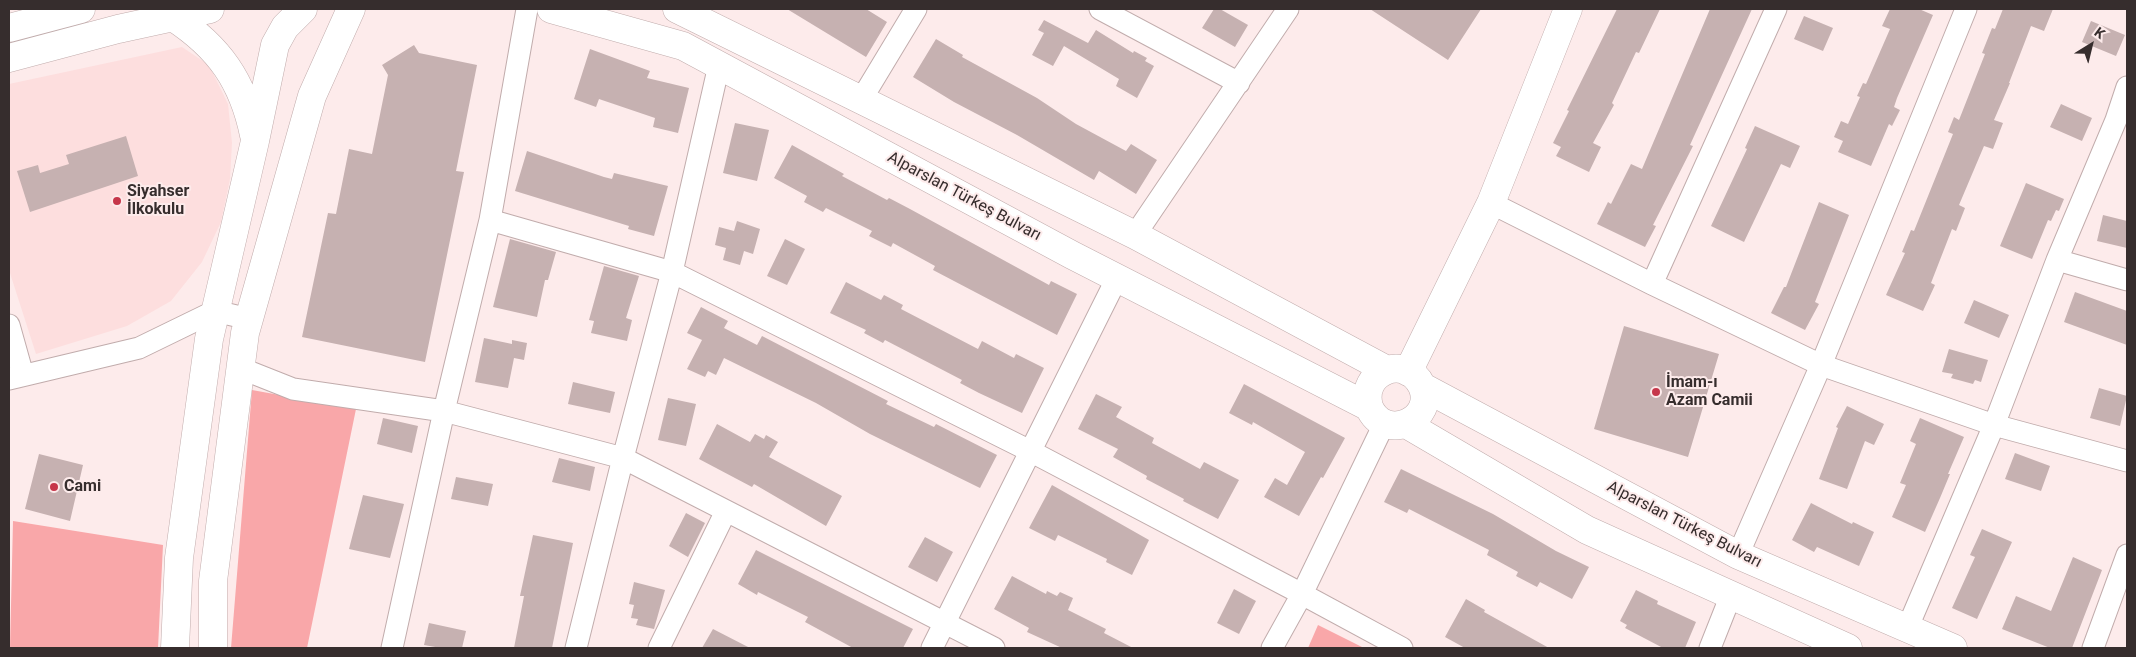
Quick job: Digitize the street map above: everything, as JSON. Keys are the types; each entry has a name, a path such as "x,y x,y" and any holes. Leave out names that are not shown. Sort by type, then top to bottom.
{"main road":[{"path":"9,28 81,9"},
{"path":"9,58 118,29 210,9"},
{"path":"175,648 179,558 209,339 255,141 275,45 285,27 302,9"},
{"path":"213,648 213,581 245,333 312,96 351,9"},
{"name":"Alparslan Türkeş Bulvarı","path":"551,9 683,46 1117,278 1386,418 1587,530 1848,648"},
{"name":"Alparslan Türkeş Bulvarı","path":"677,9 1135,234 1406,376 1738,555 1953,648"},
{"path":"1406,376 1491,203 1567,12"},
{"path":"173,17 205,41 228,66 237,81 250,114 255,141"},
{"path":"1406,376 1424,396 1420,412 1414,419 1386,418 1367,398 1372,380 1406,376"}],"street":[{"path":"392,648 444,411 490,220 527,9"},
{"path":"861,100 916,9"},
{"path":"1103,9 1239,83"},
{"path":"1135,234 1288,9"},
{"path":"1652,284 1776,9"},
{"path":"1738,555 1822,365 1966,9"},
{"path":"582,646 623,458 672,272 719,65"},
{"path":"1907,629 1994,425 2057,260 2121,121 2127,87"},
{"path":"1491,203 1652,284 1822,365 1994,425 2127,460"},
{"path":"490,220 672,272 1032,452 1402,648"},
{"path":"2057,260 2127,280"},
{"path":"932,648 1032,452 1117,278"},
{"path":"9,325 16,377 139,348 215,311 249,318"},
{"path":"240,368 293,389 444,411 623,458 994,648"},
{"path":"1272,648 1302,594 1386,418"},
{"path":"659,648 726,511"},
{"path":"2093,648 2127,555"},
{"path":"1710,648 1731,595"}],"shaded area":[{"name":"Siyahser İlkokulu","path":"182,47 209,65 228,104 232,143 230,179 221,222 202,262 171,301 127,326 36,354 9,270 9,84"},
{"path":"252,390 356,409 307,648 231,648"},
{"path":"13,521 163,545 158,648 10,648"},
{"path":"1318,625 1364,648 1308,648"}],"building":[{"path":"787,9 866,9 887,22 866,57"},
{"path":"1214,9 1220,9 1248,25 1235,47 1202,28"},
{"path":"1370,9 1481,9 1448,60"},
{"path":"1617,9 1660,9 1639,53 1636,52 1612,103 1614,105 1593,143 1601,147 1589,172 1556,156 1561,147 1553,143 1569,111 1567,110"},
{"path":"1710,9 1752,9 1690,145 1693,146 1653,225 1656,226 1645,247 1597,224 1608,202 1611,204 1631,164 1642,169"},
{"path":"1890,9 1919,9 1933,15 1897,98 1894,107 1900,110 1892,126 1889,124 1871,166 1838,152 1843,141 1834,137 1841,121 1848,124 1860,97 1857,96 1863,83 1866,84 1890,29 1882,26"},
{"path":"2003,9 2053,9 2044,31 2031,26 1994,120 2003,123 1993,149 1984,146 1959,205 1965,208 1956,231 1952,229 1931,283 1935,285 1923,311 1886,295 1905,253 1902,252 1911,230 1914,231 1953,134 1948,132 1954,117 1959,120 1985,54 1982,53 1992,28 1995,29"},
{"path":"1804,16 1833,28 1823,51 1794,39"},
{"path":"1044,20 1088,43 1096,30 1133,53 1134,51 1147,58 1145,61 1154,66 1137,98 1116,86 1119,79 1064,46 1053,66 1032,55 1044,33 1038,30"},
{"path":"2091,21 2125,35 2116,56 2082,42"},
{"path":"936,39 963,55 962,57 1037,98 1076,124 1126,151 1131,144 1157,160 1136,194 1099,171 1094,180 913,77"},
{"path":"414,45 419,53 477,65 456,171 464,172 425,362 302,337 328,213 336,214 349,149 372,154 388,75 382,65"},
{"path":"590,49 650,71 647,78 689,88 678,133 653,127 655,118 599,99 596,107 574,99"},
{"path":"2061,104 2092,118 2082,141 2050,127"},
{"path":"735,123 769,130 757,181 723,173"},
{"path":"1755,126 1800,146 1790,168 1781,164 1744,242 1711,226 1747,149 1745,148"},
{"path":"126,136 138,176 30,212 17,171 38,165 40,173 69,164 66,155"},
{"path":"792,145 844,174 842,176 887,200 889,198 910,209 1049,285 1051,281 1077,294 1057,335 933,270 935,266 893,243 891,247 869,236 872,231 826,208 823,212 804,202 807,196 774,178"},
{"path":"527,151 612,179 614,173 668,186 654,236 628,229 629,226 515,191"},
{"path":"2026,183 2064,199 2059,211 2056,210 2051,221 2048,220 2032,259 2000,246"},
{"path":"1819,202 1849,215 1815,302 1819,304 1805,330 1771,313 1784,287 1786,287"},
{"path":"2103,215 2127,221 2127,248 2097,241"},
{"path":"737,221 760,229 753,254 744,251 740,265 723,260 726,248 715,245 719,227 734,231"},
{"path":"510,239 556,252 548,280 545,280 537,317 493,307"},
{"path":"785,239 805,249 787,285 767,276"},
{"path":"604,266 639,276 626,318 632,320 627,341 591,333 594,321 589,320"},
{"path":"846,282 881,300 884,295 903,305 901,309 978,349 982,341 1014,358 1016,354 1044,368 1022,413 960,383 962,380 885,340 883,343 864,333 866,330 830,313"},
{"path":"2075,292 2127,311 2127,345 2064,322"},
{"path":"1974,300 2009,315 1999,338 1964,323"},
{"path":"701,307 728,321 724,328 757,345 762,336 888,401 886,404 934,427 936,424 997,455 980,488 870,434 816,403 724,358 716,375 708,371 705,377 687,369 702,340 687,333"},
{"name":"İmam-ı Azam Camii","path":"1624,326 1719,354 1688,457 1594,429"},
{"path":"484,338 512,344 512,340 527,343 524,360 514,358 508,388 475,382"},
{"path":"1949,349 1988,360 1981,382 1975,380 1973,384 1951,378 1953,374 1942,372"},
{"path":"573,382 615,392 610,413 568,404"},
{"path":"1244,384 1345,438 1299,516 1264,497 1275,478 1287,485 1305,452 1253,422 1252,425 1229,413"},
{"path":"2099,388 2127,396 2120,426 2090,418"},
{"path":"1096,394 1122,407 1116,417 1154,438 1152,443 1200,469 1204,462 1239,480 1218,519 1146,479 1147,476 1113,457 1118,449 1078,429"},
{"path":"668,398 696,404 686,446 658,440"},
{"path":"1847,406 1884,424 1874,445 1865,441 1847,489 1819,479 1838,428 1836,427"},
{"path":"383,418 418,426 412,453 377,444"},
{"path":"1920,418 1964,437 1925,532 1892,517 1906,485 1900,483 1916,444 1910,441"},
{"path":"717,424 750,442 755,434 764,439 766,435 778,442 769,457 842,496 826,526 754,484 752,487 699,459"},
{"path":"2015,453 2050,466 2041,491 2005,479"},
{"name":"Cami","path":"39,454 83,465 70,521 25,509"},
{"path":"559,458 595,467 590,491 552,482"},
{"path":"1401,469 1493,514 1556,551 1589,567 1572,599 1540,582 1537,587 1516,576 1518,572 1487,555 1489,550 1409,509 1407,513 1384,502"},
{"path":"456,477 493,484 488,506 451,499"},
{"path":"1052,485 1149,540 1132,575 1106,562 1107,559 1058,535 1055,541 1029,528"},
{"path":"363,495 404,504 390,558 349,549"},
{"path":"1811,503 1852,524 1853,522 1874,532 1859,566 1817,547 1814,552 1792,540"},
{"path":"686,513 705,523 688,557 669,546"},
{"path":"1982,529 2012,542 1977,619 1952,608 1975,557 1970,555"},
{"path":"533,535 573,543 552,648 514,648 524,596 520,596"},
{"path":"925,537 953,552 937,582 908,567"},
{"path":"756,550 913,629 903,648 853,648 805,622 808,617 758,592 757,595 738,584"},
{"path":"2073,557 2102,570 2072,648 2050,648 2002,629 2016,596 2051,611"},
{"path":"1012,576 1046,594 1047,591 1057,596 1060,592 1073,598 1068,610 1106,629 1104,633 1133,648 1062,648 1027,632 1029,628 994,609"},
{"path":"634,582 665,590 654,629 636,625 638,619 631,618 634,605 629,604"},
{"path":"1234,589 1256,601 1239,634 1217,623"},
{"path":"1636,590 1658,601 1657,604 1696,622 1685,648 1663,648 1625,628 1627,625 1620,621"},
{"path":"1466,599 1485,610 1484,612 1549,648 1465,648 1445,637"},
{"path":"429,623 466,631 462,648 441,648 424,645"},
{"path":"713,629 750,648 702,648"}],"place":[{"name":"Siyahser İlkokulu","path":"117,201"},
{"name":"İmam-ı Azam Camii","path":"1656,392"},
{"name":"Cami","path":"54,487"}]}
